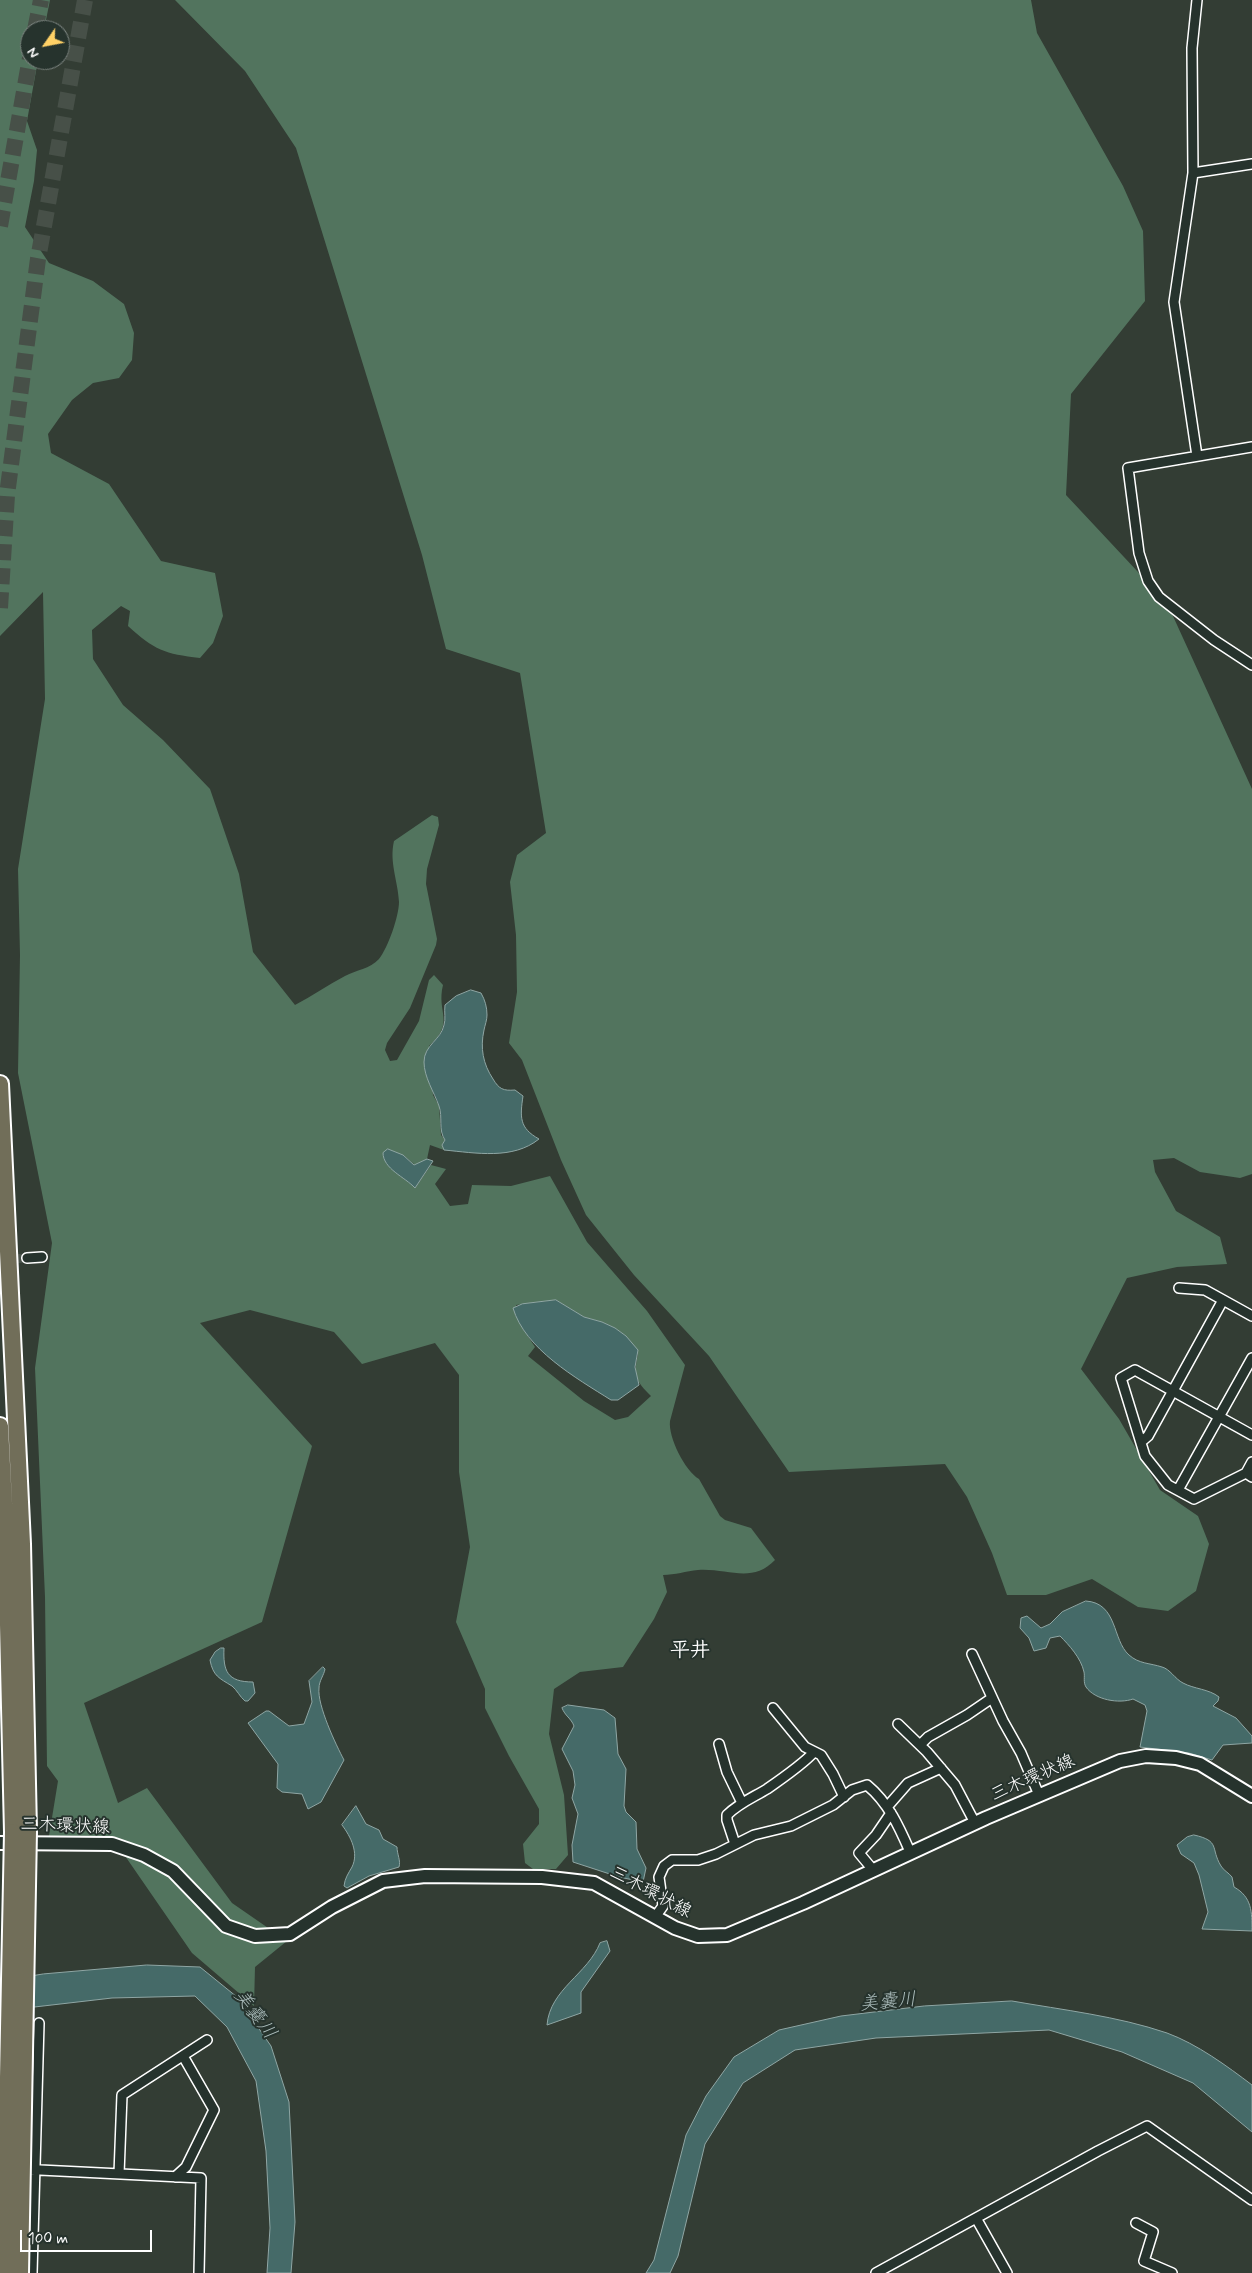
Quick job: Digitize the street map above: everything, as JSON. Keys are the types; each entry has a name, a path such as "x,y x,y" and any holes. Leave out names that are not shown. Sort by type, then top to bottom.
{"highway":[{"path":"0,1084 22,1544 20,2273"},
{"path":"0,1426 20,1831 4,2273"}],"main road":[{"name":"三木環状線","path":"0,1843 112,1844 144,1855 172,1871 226,1926 255,1936 290,1934 332,1907 382,1881 425,1876 542,1877 594,1883 675,1928 698,1936 727,1935 874,1871 975,1823 1120,1761 1146,1756 1176,1758 1200,1764 1250,1791"}],"street":[{"path":"1197,0 1192,48 1193,173 1174,302 1197,456"},
{"path":"1193,173 1252,164"},
{"path":"1252,447 1128,468 1139,553 1148,581 1159,597 1214,640 1252,665"},
{"path":"27,1258 42,1257"},
{"path":"1179,1288 1205,1290 1252,1316"},
{"path":"1141,1442 1148,1436 1223,1300"},
{"path":"1178,1490 1252,1358"},
{"path":"1252,1436 1135,1370 1121,1378 1145,1456 1168,1485 1194,1499 1249,1475 1252,1462"},
{"path":"972,1654 992,1698 1021,1753 1039,1795"},
{"path":"920,1745 928,1736 967,1715 992,1698"},
{"path":"772,1708 804,1748 821,1755 844,1796"},
{"path":"898,1724 920,1745 955,1785 975,1823"},
{"path":"719,1744 727,1772 742,1803"},
{"path":"735,1844 727,1815 742,1803 769,1788 807,1760 814,1752"},
{"path":"874,1871 859,1853 876,1835 889,1810 908,1784 941,1768"},
{"path":"655,1917 662,1906 659,1877 664,1866 672,1860 698,1860 754,1834 790,1826 833,1805 852,1790 867,1785 878,1794 889,1810 911,1854"},
{"path":"32,2273 39,2023"},
{"path":"119,2174 122,2095 207,2040"},
{"path":"175,2176 186,2167 214,2110 183,2056"},
{"path":"876,2273 1098,2150 1146,2126 1252,2200"},
{"path":"0,2168 200,2178 199,2273"},
{"path":"976,2218 1007,2273"},
{"path":"1136,2223 1153,2232 1144,2261 1172,2273"}],"green space":[{"path":"0,0 50,0 46,20 20,20 20,70 36,70 27,121 37,150 34,181 25,227 49,263 93,281 124,304 134,333 132,360 119,378 93,383 72,400 48,434 51,453 109,484 161,561 215,573 223,616 213,643 200,658 161,650 145,641 128,626 130,611 121,606 92,630 93,659 123,705 163,740 210,789 239,874 253,952 295,1005 379,959 389,940 399,908 394,871 394,841 432,815 438,817 439,825 427,869 426,884 437,939 436,945 410,1008 387,1043 385,1050 390,1061 397,1060 419,1021 429,980 434,975 443,985 441,995 444,1017 442,1030 429,1046 433,1095 439,1106 441,1135 445,1140 442,1145 444,1150 430,1145 427,1159 415,1165 403,1155 384,1159 415,1188 431,1165 446,1169 435,1184 450,1206 468,1204 472,1185 511,1186 550,1176 587,1242 647,1311 685,1365 670,1421 672,1436 678,1453 688,1469 699,1479 720,1516 725,1520 751,1528 775,1560 766,1567 748,1573 698,1570 663,1575 667,1592 654,1619 623,1667 580,1672 554,1689 549,1734 564,1795 568,1855 556,1869 533,1869 525,1863 523,1844 539,1824 539,1809 485,1708 485,1689 456,1622 470,1547 459,1472 459,1375 435,1343 362,1364 334,1332 250,1310 200,1323 312,1446 262,1622 84,1703 118,1803 147,1788 232,1903 287,1941 255,1967 254,2006 192,1953 112,1837 49,1836 58,1781 47,1766 45,1597 35,1368 52,1243 18,1073 20,955 18,869 45,699 43,592 0,636","holes":["556,1300 584,1317 602,1322 626,1336 638,1354 637,1378 651,1396 628,1417 615,1420 584,1401 528,1356 535,1347 522,1327 516,1305"]},
{"path":"175,0 1031,0 1037,33 1123,186 1143,231 1145,301 1071,394 1066,495 1167,603 1252,789 1252,1174 1240,1178 1200,1172 1174,1158 1153,1160 1155,1172 1176,1211 1220,1237 1227,1264 1177,1267 1127,1278 1081,1369 1119,1419 1160,1490 1198,1516 1209,1544 1196,1591 1168,1611 1138,1607 1092,1579 1046,1595 1007,1595 992,1553 967,1497 945,1464 789,1472 709,1356 634,1275 586,1215 561,1160 522,1060 509,1043 517,992 516,935 510,882 517,855 546,833 520,673 446,649 422,555 296,148 245,71"}],"water":[{"path":"471,990 481,993 485,1001 487,1017 482,1043 483,1056 487,1068 499,1087 504,1090 515,1090 523,1096 522,1121 528,1131 539,1139 529,1146 518,1150 494,1154 444,1150 442,1145 445,1140 442,1132 440,1110 424,1068 425,1056 442,1030 445,1020 445,1005 456,996"},
{"path":"388,1149 403,1155 414,1165 427,1159 433,1161 415,1188 387,1164 383,1153"},
{"path":"556,1300 584,1317 602,1322 626,1336 638,1350 635,1367 639,1385 618,1400 611,1400 553,1361 528,1337 519,1323 513,1308 522,1304"},
{"path":"1086,1601 1096,1603 1104,1608 1124,1648 1133,1658 1165,1668 1183,1683 1211,1692 1219,1697 1213,1706 1236,1718 1252,1736 1252,1743 1223,1745 1212,1760 1189,1753 1140,1747 1147,1711 1145,1705 1133,1699 1114,1701 1095,1695 1085,1685 1084,1672 1077,1657 1060,1636 1050,1638 1046,1648 1034,1651 1029,1638 1020,1628 1021,1618 1027,1616 1041,1628 1050,1624 1062,1612"},
{"path":"224,1648 224,1663 228,1674 237,1680 253,1682 255,1693 248,1701 245,1701 234,1688 220,1678 213,1670 210,1660 215,1652"},
{"path":"323,1667 325,1669 319,1688 321,1704 336,1745 344,1760 321,1802 308,1809 302,1794 282,1792 277,1788 278,1764 248,1723 269,1711 289,1726 304,1724 312,1702 309,1681"},
{"path":"568,1705 604,1710 615,1718 618,1754 626,1769 624,1806 626,1812 636,1822 637,1849 646,1868 643,1882 619,1877 573,1862 572,1845 578,1814 572,1798 575,1785 573,1771 562,1749 574,1726 562,1708"},
{"path":"356,1806 366,1824 379,1830 383,1839 397,1847 399,1867 369,1876 347,1888 344,1886 344,1883 355,1856 351,1840 342,1825"},
{"path":"1194,1835 1212,1843 1221,1866 1232,1877 1234,1887 1248,1900 1251,1911 1252,1931 1202,1929 1208,1912 1199,1875 1194,1863 1181,1854 1177,1845 1187,1837"},
{"path":"607,1941 610,1951 581,1992 581,2013 547,2025 550,2012 562,1991 587,1964 600,1943"},
{"path":"147,1965 200,1967 237,1997 271,2046 289,2102 295,2222 291,2273 267,2273 270,2228 266,2151 256,2081 227,2027 195,1996 112,1998 0,2011 0,1981 43,1974"},
{"path":"1012,2001 1129,2022 1167,2033 1200,2049 1252,2085 1252,2132 1193,2083 1122,2052 1049,2030 876,2038 795,2050 743,2083 705,2144 678,2256 670,2273 646,2273 654,2260 686,2135 706,2096 734,2057 779,2030 841,2016 924,2006"}],"tunnel":[{"path":"37,20 41,0"},
{"path":"0,608 7,495 38,259 85,0"},
{"path":"0,226 28,70"},
{"path":"0,1260 27,1258"}],"district":[{"name":"平井","path":"690,1652"}],"water label":[{"name":"美嚢川","path":"888,2003"},
{"name":"美嚢川","path":"254,2015"}]}
